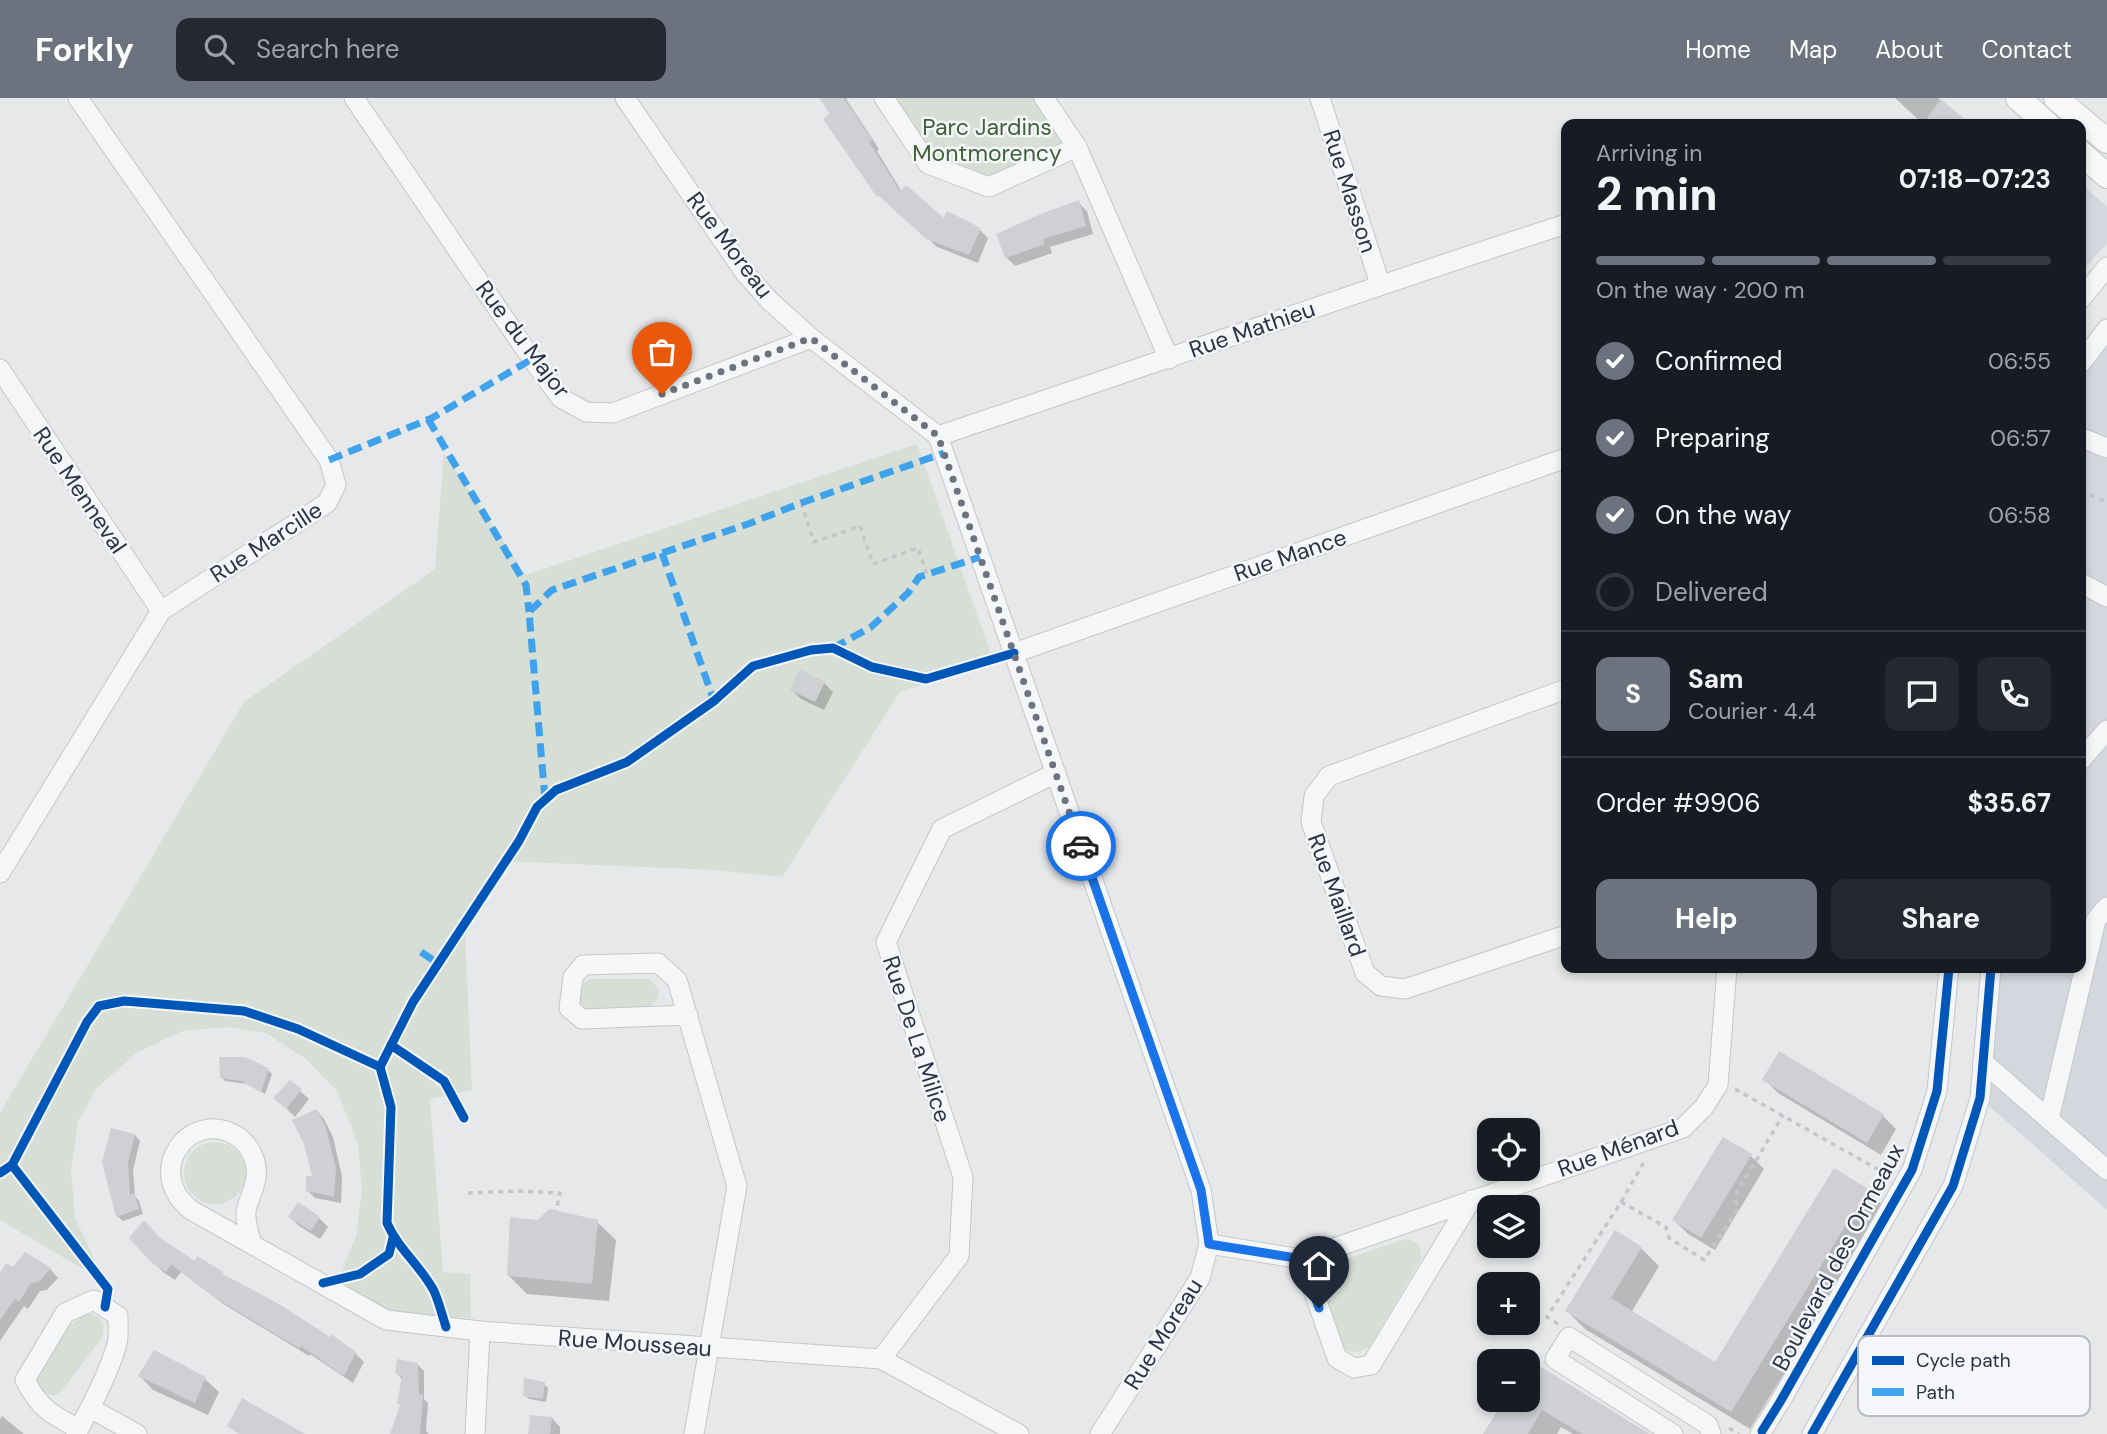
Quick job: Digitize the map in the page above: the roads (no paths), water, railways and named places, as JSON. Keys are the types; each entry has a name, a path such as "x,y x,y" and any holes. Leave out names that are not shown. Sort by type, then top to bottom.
{"main road":[{"path":"2018,98 2042,119"},
{"path":"2056,98 2081,119"},
{"path":"2086,123 2107,141"},
{"path":"2086,157 2107,176"}],"street":[{"name":"Rue Marcille","path":"0,873 160,611 327,503 337,485 329,460 78,98"},
{"name":"Rue du Major","path":"355,98 532,359 561,398 586,412 613,413 811,338"},
{"name":"Rue Moreau","path":"625,98 745,273 769,300 811,338 938,436 1201,1190 1209,1244 1200,1278 1100,1434"},
{"path":"884,98 928,164 989,187 1077,147"},
{"path":"1044,98 1077,147 1169,359"},
{"name":"Rue Masson","path":"1320,98 1380,284"},
{"name":"Rue Mathieu","path":"938,436 1169,359 1380,284 1561,226"},
{"path":"2086,293 2107,267"},
{"path":"2086,356 2107,329"},
{"name":"Rue Menneval","path":"0,369 160,611"},
{"path":"2087,440 2107,448"},
{"name":"Rue Mance","path":"1014,653 1561,460"},
{"path":"2086,586 2107,597"},
{"name":"Rue Maillard","path":"1561,691 1329,776 1314,796 1311,822 1365,973 1381,986 1405,989 1561,936"},
{"path":"2086,754 2107,730"},
{"name":"Rue De La Milice","path":"881,1359 959,1256 963,1177 886,942 942,829 1056,773"},
{"path":"2086,962 2096,920 2107,908"},
{"path":"688,1015 582,1018 569,1008 573,977 583,965 658,962 677,980 688,1015 737,1186 694,1434"},
{"name":"Rue Ménard","path":"1209,1244 1302,1259 1682,1128 1703,1107 1718,1085 1727,973"},
{"name":"Boulevard des Ormeaux","path":"1763,1433 1912,1170 1937,1091 1949,973"},
{"path":"1868,1336 1953,1186 1980,1098 1991,973"},
{"path":"2049,1119 2083,973"},
{"path":"1983,1062 2107,1170"},
{"name":"Rue Mousseau","path":"252,1244 246,1211 257,1173 256,1161 251,1151 235,1135 225,1131 202,1130 192,1135 176,1150 170,1172 176,1194 191,1210 386,1320 480,1331 881,1359 1018,1434"},
{"path":"1302,1259 1336,1358 1354,1368 1371,1365 1471,1200"},
{"path":"94,1300 118,1316 118,1342 90,1408 77,1431 35,1399 25,1380 65,1313 94,1300"},
{"path":"475,1434 480,1331"},
{"path":"1673,1434 1556,1359 1569,1337 1719,1431"},
{"path":"1812,1434 1858,1353"},
{"path":"90,1408 137,1434"}],"park label":[{"name":"Parc Jardins Montmorency","path":"987,140"}]}
